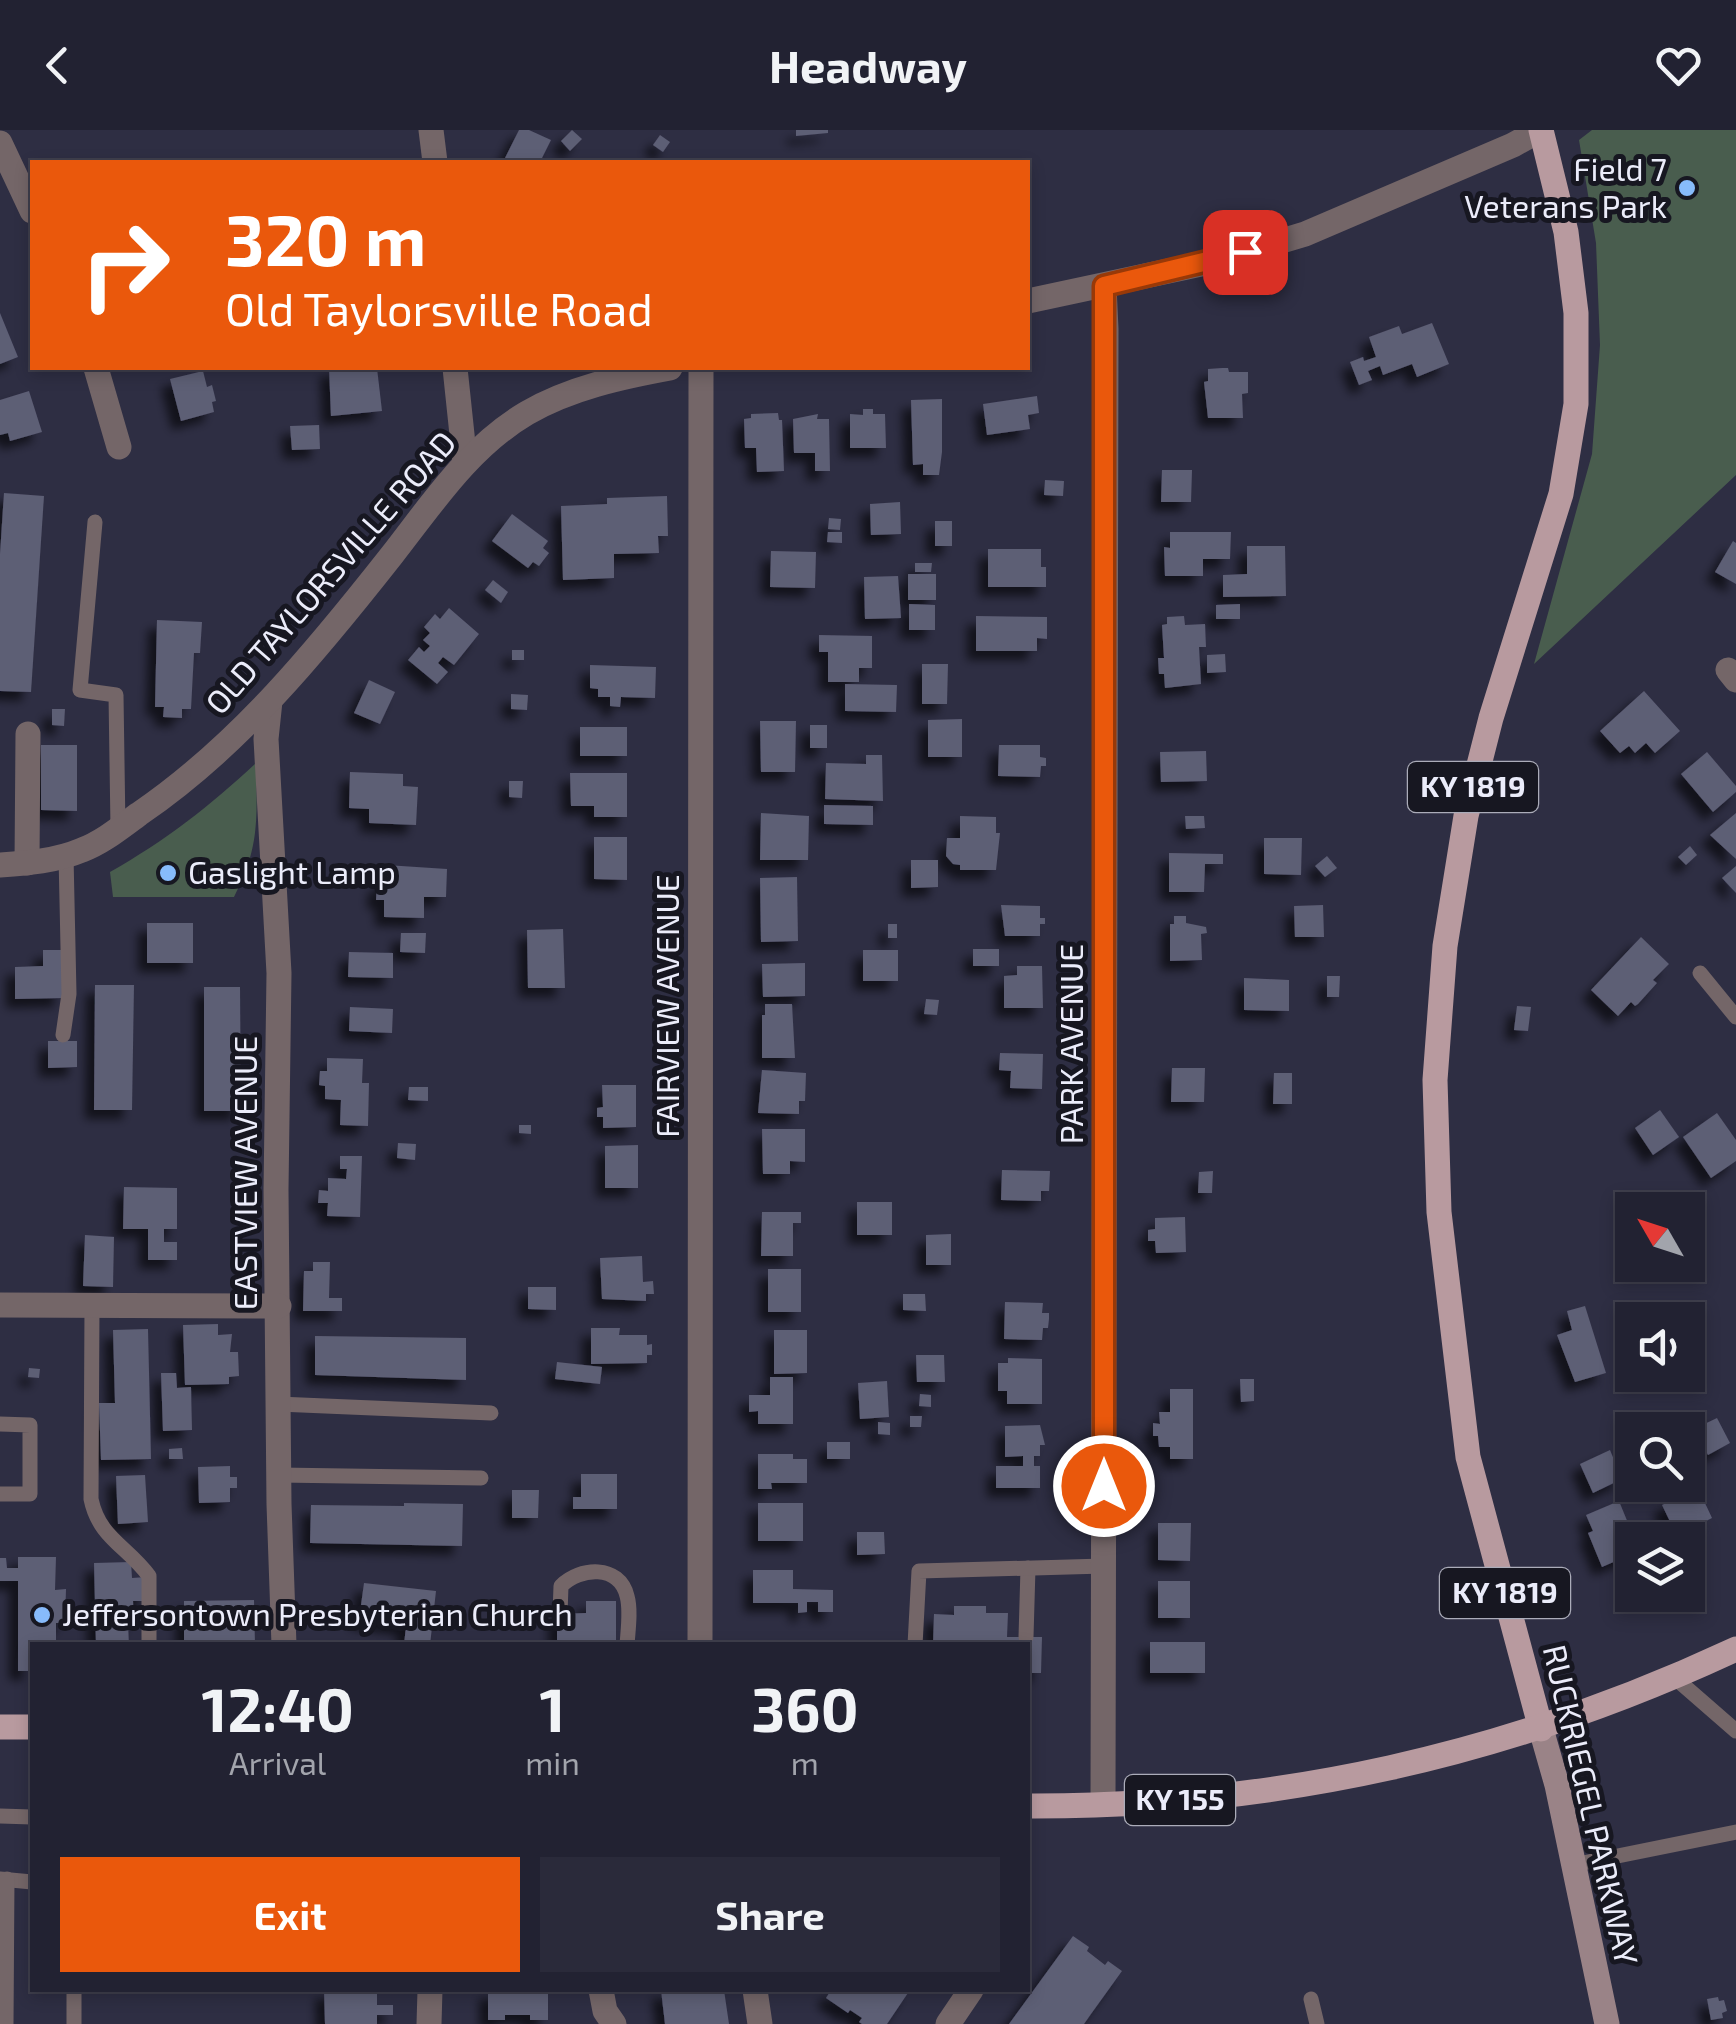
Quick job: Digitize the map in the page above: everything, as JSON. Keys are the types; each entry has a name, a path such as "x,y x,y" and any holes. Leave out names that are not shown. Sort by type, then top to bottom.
{"main road":[{"name":"RUCKRIEGEL PARKWAY","path":"1541,130 1570,264 1576,313 1576,404 1553,524 1491,718 1466,816 1444,946 1435,1080 1438,1212 1468,1457 1558,1784 1607,2024"},
{"name":"KY 155","path":"1030,1806 1148,1803 1332,1781 1468,1751 1541,1729 1736,1649"},
{"path":"0,1728 30,1728"}],"street":[{"path":"431,130 434,160"},
{"path":"1030,301 1214,261 1305,234 1541,130"},
{"path":"0,143 30,207"},
{"name":"PARK AVENUE","path":"1103,1803 1104,286"},
{"path":"97,370 119,448"},
{"path":"455,370 464,463"},
{"name":"OLD TAYLORSVILLE ROAD","path":"0,864 66,855 100,841 206,762 270,701 345,614 464,463 524,414 563,396 662,370"},
{"name":"FAIRVIEW AVENUE","path":"700,1642 701,370"},
{"name":"EASTVIEW AVENUE","path":"270,701 266,739 279,973 278,1475 284,1642"},
{"path":"27,863 28,734"},
{"path":"0,1305 279,1306"},
{"path":"428,2024 430,1992"},
{"path":"601,1992 605,2011 614,2024"},
{"path":"755,1992 760,2024"},
{"path":"948,2024 969,1992"}],"lane":[{"path":"95,522 80,690 116,695 118,829"},
{"path":"64,1035 69,994 66,855"},
{"path":"1700,973 1736,1017"},
{"path":"92,1305 91,1499 95,1519 102,1529 135,1558 148,1576 148,1642"},
{"path":"278,1404 491,1413"},
{"path":"0,1424 30,1425 30,1494 0,1494"},
{"path":"278,1475 482,1478"},
{"path":"915,1642 920,1571 1104,1566"},
{"path":"1026,1637 1028,1568"},
{"path":"560,1614 562,1586 571,1576 592,1570 611,1575 623,1584 629,1599 627,1642"},
{"path":"1674,1677 1735,1730"},
{"path":"0,1816 30,1817"},
{"path":"1573,1865 1736,1832"},
{"path":"6,2024 4,1879 30,1882"},
{"path":"74,1992 74,2024"},
{"path":"1312,1999 1317,2024"}],"green space":[{"path":"1592,130 1736,130 1736,475 1534,664 1592,454 1600,345 1596,243 1579,140"},
{"path":"256,763 253,847 234,897 113,897 110,872 186,822"}],"building":[{"path":"519,130 551,140 541,160 504,160"},
{"path":"572,130 582,139 570,151 561,141"},
{"path":"796,130 828,130 828,133 796,136"},
{"path":"660,135 670,142 663,152 653,145"},
{"path":"0,313 18,357 0,364"},
{"path":"1432,323 1449,364 1417,377 1412,364 1383,375 1380,366 1368,371 1372,380 1359,385 1350,362 1376,357 1369,337 1399,326 1402,334"},
{"path":"1228,368 1229,372 1248,372 1248,393 1242,394 1243,418 1208,418 1204,382 1208,381 1208,369"},
{"path":"329,370 377,370 382,411 331,416"},
{"path":"203,371 207,387 212,385 214,412 181,421 170,379"},
{"path":"29,391 42,432 10,441 8,433 0,435 0,400"},
{"path":"1037,396 1039,413 1028,415 1030,429 987,435 983,404"},
{"path":"942,399 939,475 923,475 923,464 913,465 911,400"},
{"path":"863,409 885,414 886,448 850,448 850,414 863,415"},
{"path":"778,413 782,420 784,471 757,472 756,448 745,448 744,419 751,418 751,414"},
{"path":"818,414 817,419 829,419 830,471 815,471 815,453 794,453 793,419"},
{"path":"319,425 320,449 292,450 290,426"},
{"path":"1162,470 1192,470 1191,502 1161,502"},
{"path":"1045,480 1064,481 1063,496 1044,495"},
{"path":"4,493 44,496 31,692 0,691"},
{"path":"667,496 668,536 658,536 659,553 614,554 614,578 563,580 561,506 607,504 607,498"},
{"path":"900,502 901,534 871,535 870,504"},
{"path":"512,514 548,541 543,548 549,553 539,566 533,562 528,568 492,541"},
{"path":"829,518 841,519 840,530 828,529"},
{"path":"935,521 952,521 952,546 935,546"},
{"path":"828,532 842,532 842,543 827,542"},
{"path":"1170,532 1231,532 1230,559 1203,559 1203,576 1165,576 1164,547 1170,548"},
{"path":"1733,541 1736,543 1736,584 1715,572"},
{"path":"1247,546 1285,546 1286,596 1223,597 1223,575 1247,574"},
{"path":"988,549 1041,549 1046,587 988,587"},
{"path":"771,551 816,552 815,588 770,587"},
{"path":"915,563 932,563 931,572 915,572"},
{"path":"908,574 936,574 936,600 908,600"},
{"path":"898,576 901,618 865,619 864,577"},
{"path":"493,580 508,592 501,603 485,590"},
{"path":"909,604 935,605 935,630 909,630"},
{"path":"1240,604 1240,619 1216,619 1216,605"},
{"path":"449,608 479,634 454,665 443,657 438,663 448,672 437,684 408,660 419,647 424,652 430,646 423,640 430,633 424,627 435,614 440,619"},
{"path":"976,616 1047,617 1047,639 1037,638 1037,651 976,651"},
{"path":"1184,616 1185,625 1205,624 1206,647 1199,647 1201,684 1165,688 1158,658 1164,658 1162,625 1167,624 1167,617"},
{"path":"157,620 202,622 200,653 194,653 191,709 182,709 182,718 163,717 164,707 155,707"},
{"path":"819,635 872,636 872,668 859,668 859,682 828,682 828,652 819,652"},
{"path":"512,650 524,650 524,660 512,660"},
{"path":"1225,654 1226,672 1207,673 1207,655"},
{"path":"922,664 948,664 947,704 922,704"},
{"path":"590,665 656,667 655,698 621,697 620,707 610,706 610,697 598,697 598,689 590,688"},
{"path":"369,680 395,692 380,724 354,713"},
{"path":"845,684 897,685 896,712 845,711"},
{"path":"1644,691 1680,731 1655,753 1646,743 1635,753 1629,746 1620,753 1600,731"},
{"path":"511,694 528,695 527,710 511,709"},
{"path":"52,709 65,709 64,726 52,725"},
{"path":"962,719 962,757 928,757 928,720"},
{"path":"760,721 796,721 795,772 761,772"},
{"path":"810,725 827,725 827,748 810,748"},
{"path":"580,727 627,727 627,756 580,756"},
{"path":"41,745 77,745 77,811 41,810"},
{"path":"999,745 1040,745 1040,757 1046,758 1046,766 1041,766 1040,777 998,776"},
{"path":"1206,751 1207,781 1161,782 1160,752"},
{"path":"1707,752 1736,786 1736,792 1713,812 1681,774"},
{"path":"866,755 882,755 883,801 825,799 826,763 866,764"},
{"path":"350,772 403,774 403,786 418,787 416,825 369,823 369,809 349,808"},
{"path":"570,773 627,773 627,817 594,817 594,806 571,806"},
{"path":"509,781 523,781 522,798 509,797"},
{"path":"824,805 873,806 873,825 824,824"},
{"path":"761,813 809,816 808,860 760,860"},
{"path":"1736,813 1736,859 1710,835"},
{"path":"960,816 996,817 996,833 1000,833 996,870 960,870 960,865 946,856 947,838 960,838"},
{"path":"1185,816 1204,816 1205,828 1186,829"},
{"path":"594,837 627,837 627,880 594,879"},
{"path":"1264,838 1302,838 1301,875 1264,874"},
{"path":"1690,846 1697,855 1686,865 1678,857"},
{"path":"1169,853 1223,854 1223,864 1205,864 1204,892 1169,892"},
{"path":"1327,856 1337,868 1325,877 1315,866"},
{"path":"911,860 938,860 938,887 911,888"},
{"path":"386,865 447,869 446,897 424,897 424,918 384,917 384,900 376,900 377,883 386,883"},
{"path":"1736,866 1736,893 1722,878"},
{"path":"797,877 798,941 761,942 760,878"},
{"path":"1001,905 1040,906 1040,918 1045,918 1045,924 1040,924 1040,936 1005,936"},
{"path":"1323,905 1324,937 1295,937 1294,906"},
{"path":"1174,916 1186,916 1186,923 1206,927 1207,933 1201,934 1202,960 1170,961 1170,924 1174,924"},
{"path":"147,923 193,923 193,963 147,963"},
{"path":"888,924 897,924 897,938 888,938"},
{"path":"563,929 565,988 528,988 527,930"},
{"path":"401,933 426,933 425,953 400,952"},
{"path":"1641,937 1669,964 1638,1004 1631,1002 1618,1016 1591,990"},
{"path":"973,949 999,949 999,966 973,966"},
{"path":"43,950 63,950 63,998 15,999 15,967 43,966"},
{"path":"863,950 898,950 898,981 863,981"},
{"path":"349,952 393,953 393,978 348,977"},
{"path":"805,963 805,996 763,997 762,964"},
{"path":"1017,966 1042,966 1043,1008 1004,1008 1004,976 1017,975"},
{"path":"1327,976 1340,976 1339,997 1327,997"},
{"path":"1244,978 1289,980 1289,1011 1244,1010"},
{"path":"95,985 134,985 132,1110 94,1110"},
{"path":"204,987 240,987 241,1111 204,1111"},
{"path":"926,999 939,1000 937,1015 924,1014"},
{"path":"765,1004 792,1004 795,1058 762,1058"},
{"path":"1517,1006 1531,1007 1528,1031 1514,1030"},
{"path":"350,1007 393,1009 392,1033 349,1031"},
{"path":"48,1041 77,1041 77,1067 48,1068"},
{"path":"1000,1053 1043,1054 1042,1089 1010,1088 1011,1071 999,1070"},
{"path":"327,1058 363,1059 362,1083 369,1083 368,1126 340,1125 341,1100 325,1099 325,1086 319,1085 320,1071 327,1071"},
{"path":"1172,1068 1205,1068 1204,1102 1171,1102"},
{"path":"762,1070 806,1073 805,1101 799,1101 799,1114 758,1113"},
{"path":"1274,1073 1292,1073 1292,1104 1273,1104"},
{"path":"602,1085 636,1085 636,1127 603,1128 603,1117 597,1117 597,1108 603,1107"},
{"path":"409,1087 428,1087 428,1101 408,1100"},
{"path":"1660,1110 1679,1137 1653,1155 1635,1128"},
{"path":"1717,1113 1736,1140 1736,1161 1711,1178 1683,1137"},
{"path":"519,1125 531,1125 531,1134 519,1133"},
{"path":"762,1129 805,1129 805,1162 790,1161 790,1174 763,1174"},
{"path":"398,1143 416,1144 415,1160 397,1158"},
{"path":"638,1145 638,1188 605,1188 605,1146"},
{"path":"340,1156 362,1156 360,1217 327,1216 328,1203 318,1203 319,1190 328,1191 328,1178 346,1179 347,1169 340,1169"},
{"path":"1002,1170 1050,1171 1049,1191 1041,1191 1041,1201 1001,1200"},
{"path":"1213,1171 1212,1193 1198,1193 1199,1172"},
{"path":"124,1187 177,1188 177,1229 164,1229 164,1242 177,1242 177,1260 148,1260 148,1229 123,1229"},
{"path":"857,1202 892,1202 892,1235 857,1235"},
{"path":"762,1212 801,1212 801,1223 793,1223 793,1256 761,1256"},
{"path":"1185,1217 1186,1252 1156,1253 1155,1241 1148,1241 1148,1230 1155,1229 1155,1218"},
{"path":"951,1234 951,1265 926,1265 926,1235"},
{"path":"85,1235 114,1237 113,1287 83,1286"},
{"path":"642,1256 643,1282 653,1281 654,1294 646,1294 646,1301 602,1299 600,1258"},
{"path":"313,1262 330,1262 329,1298 342,1298 342,1311 303,1311 304,1271 313,1271"},
{"path":"768,1269 801,1269 801,1312 768,1312"},
{"path":"528,1287 556,1287 556,1310 528,1309"},
{"path":"903,1294 925,1294 926,1311 903,1310"},
{"path":"1005,1302 1043,1303 1042,1313 1049,1313 1049,1319 1042,1340 1004,1339"},
{"path":"1585,1306 1606,1373 1575,1382 1557,1335 1572,1330 1567,1311"},
{"path":"218,1324 218,1335 232,1334 230,1352 238,1352 239,1376 229,1377 229,1384 185,1385 183,1325"},
{"path":"591,1328 620,1328 619,1335 647,1335 652,1355 647,1355 647,1363 591,1364"},
{"path":"148,1329 151,1459 101,1460 99,1403 115,1403 113,1330"},
{"path":"774,1330 807,1330 807,1373 774,1374"},
{"path":"315,1336 466,1338 466,1380 315,1375"},
{"path":"916,1355 944,1355 945,1382 917,1382"},
{"path":"1008,1358 1042,1359 1042,1404 1007,1404 1007,1391 998,1391 998,1363 1008,1363"},
{"path":"557,1362 602,1367 600,1384 555,1379"},
{"path":"29,1368 40,1369 39,1378 28,1377"},
{"path":"161,1373 176,1373 177,1388 191,1387 192,1430 163,1431"},
{"path":"770,1377 793,1377 793,1424 758,1424 758,1411 749,1412 749,1395 770,1395"},
{"path":"1240,1379 1254,1379 1254,1401 1241,1402"},
{"path":"887,1381 889,1417 860,1419 858,1383"},
{"path":"1170,1389 1193,1389 1193,1459 1170,1459 1170,1447 1159,1447 1158,1436 1153,1436 1153,1423 1160,1424 1159,1412 1170,1412"},
{"path":"920,1394 931,1395 931,1407 919,1406"},
{"path":"910,1416 922,1416 921,1427 910,1427"},
{"path":"1717,1418 1730,1443 1708,1455 1705,1424"},
{"path":"878,1422 890,1423 890,1435 878,1434"},
{"path":"1040,1425 1045,1445 1040,1445 1040,1456 1034,1456 1034,1466 1040,1466 1040,1488 996,1488 996,1466 1023,1466 1023,1456 1005,1457 1005,1426"},
{"path":"827,1442 850,1442 850,1459 827,1459"},
{"path":"182,1448 183,1459 169,1459 169,1449"},
{"path":"1610,1450 1615,1462 1615,1482 1593,1493 1580,1464"},
{"path":"758,1454 793,1454 793,1459 807,1459 807,1483 771,1483 772,1489 758,1489"},
{"path":"230,1466 230,1477 237,1477 237,1488 230,1488 230,1502 199,1503 198,1467"},
{"path":"581,1474 617,1474 617,1509 573,1509 573,1497 581,1497"},
{"path":"145,1475 148,1522 118,1524 116,1476"},
{"path":"512,1490 539,1490 538,1518 512,1518"},
{"path":"1619,1502 1628,1522 1615,1522 1615,1561 1602,1567 1588,1533 1593,1531 1586,1515"},
{"path":"1705,1502 1712,1518 1704,1522 1670,1522 1662,1505"},
{"path":"758,1503 803,1503 803,1541 758,1541"},
{"path":"463,1504 462,1546 310,1543 311,1505"},
{"path":"1158,1523 1191,1523 1190,1561 1158,1560"},
{"path":"857,1532 884,1532 885,1554 857,1555"},
{"name":"Jeffersontown Presbyterian Church","path":"18,1557 56,1557 55,1590 66,1589 65,1623 56,1623 56,1642 30,1642 30,1671 18,1671 18,1581 0,1581 0,1558 6,1558 7,1568 18,1568"},
{"path":"131,1562 132,1578 146,1577 147,1601 133,1601 134,1624 128,1624 129,1642 96,1642 94,1563"},
{"path":"753,1570 793,1570 793,1589 833,1590 833,1612 818,1612 818,1602 807,1602 807,1612 798,1613 798,1603 753,1603"},
{"path":"1158,1581 1190,1581 1190,1618 1158,1618"},
{"path":"364,1583 436,1591 430,1642 404,1642 406,1626 359,1620"},
{"path":"254,1600 255,1642 184,1642 184,1601"},
{"path":"586,1601 616,1601 616,1642 557,1642 557,1614 586,1613"},
{"path":"954,1606 986,1606 986,1613 1008,1613 1007,1637 1042,1637 1041,1673 1030,1673 1030,1642 933,1642 934,1614 954,1615"},
{"path":"1150,1642 1205,1642 1205,1673 1150,1673"},
{"path":"1073,1936 1105,1965 1108,1961 1122,1971 1084,2024 1009,2024"},
{"path":"324,1992 377,1992 377,2005 393,2005 393,2015 377,2015 377,2024 325,2024"},
{"path":"488,1992 548,1992 548,2020 505,2015 505,2020 488,2020"},
{"path":"661,1992 724,1992 729,2024 665,2024"},
{"path":"830,1992 909,1992 887,2024 862,2024 862,2018 826,1998"},
{"path":"1718,1997 1719,2001 1724,2000 1727,2011 1722,2013 1723,2018 1711,2020 1707,1999"}],"place":[{"name":"Field 7 Veterans Park","path":"1687,188"},
{"name":"Gaslight Lamp","path":"168,873"},
{"name":"Jeffersontown Presbyterian Church","path":"42,1615"}],"route":[{"path":"1104,1486 1104,286 1245,252"}]}
